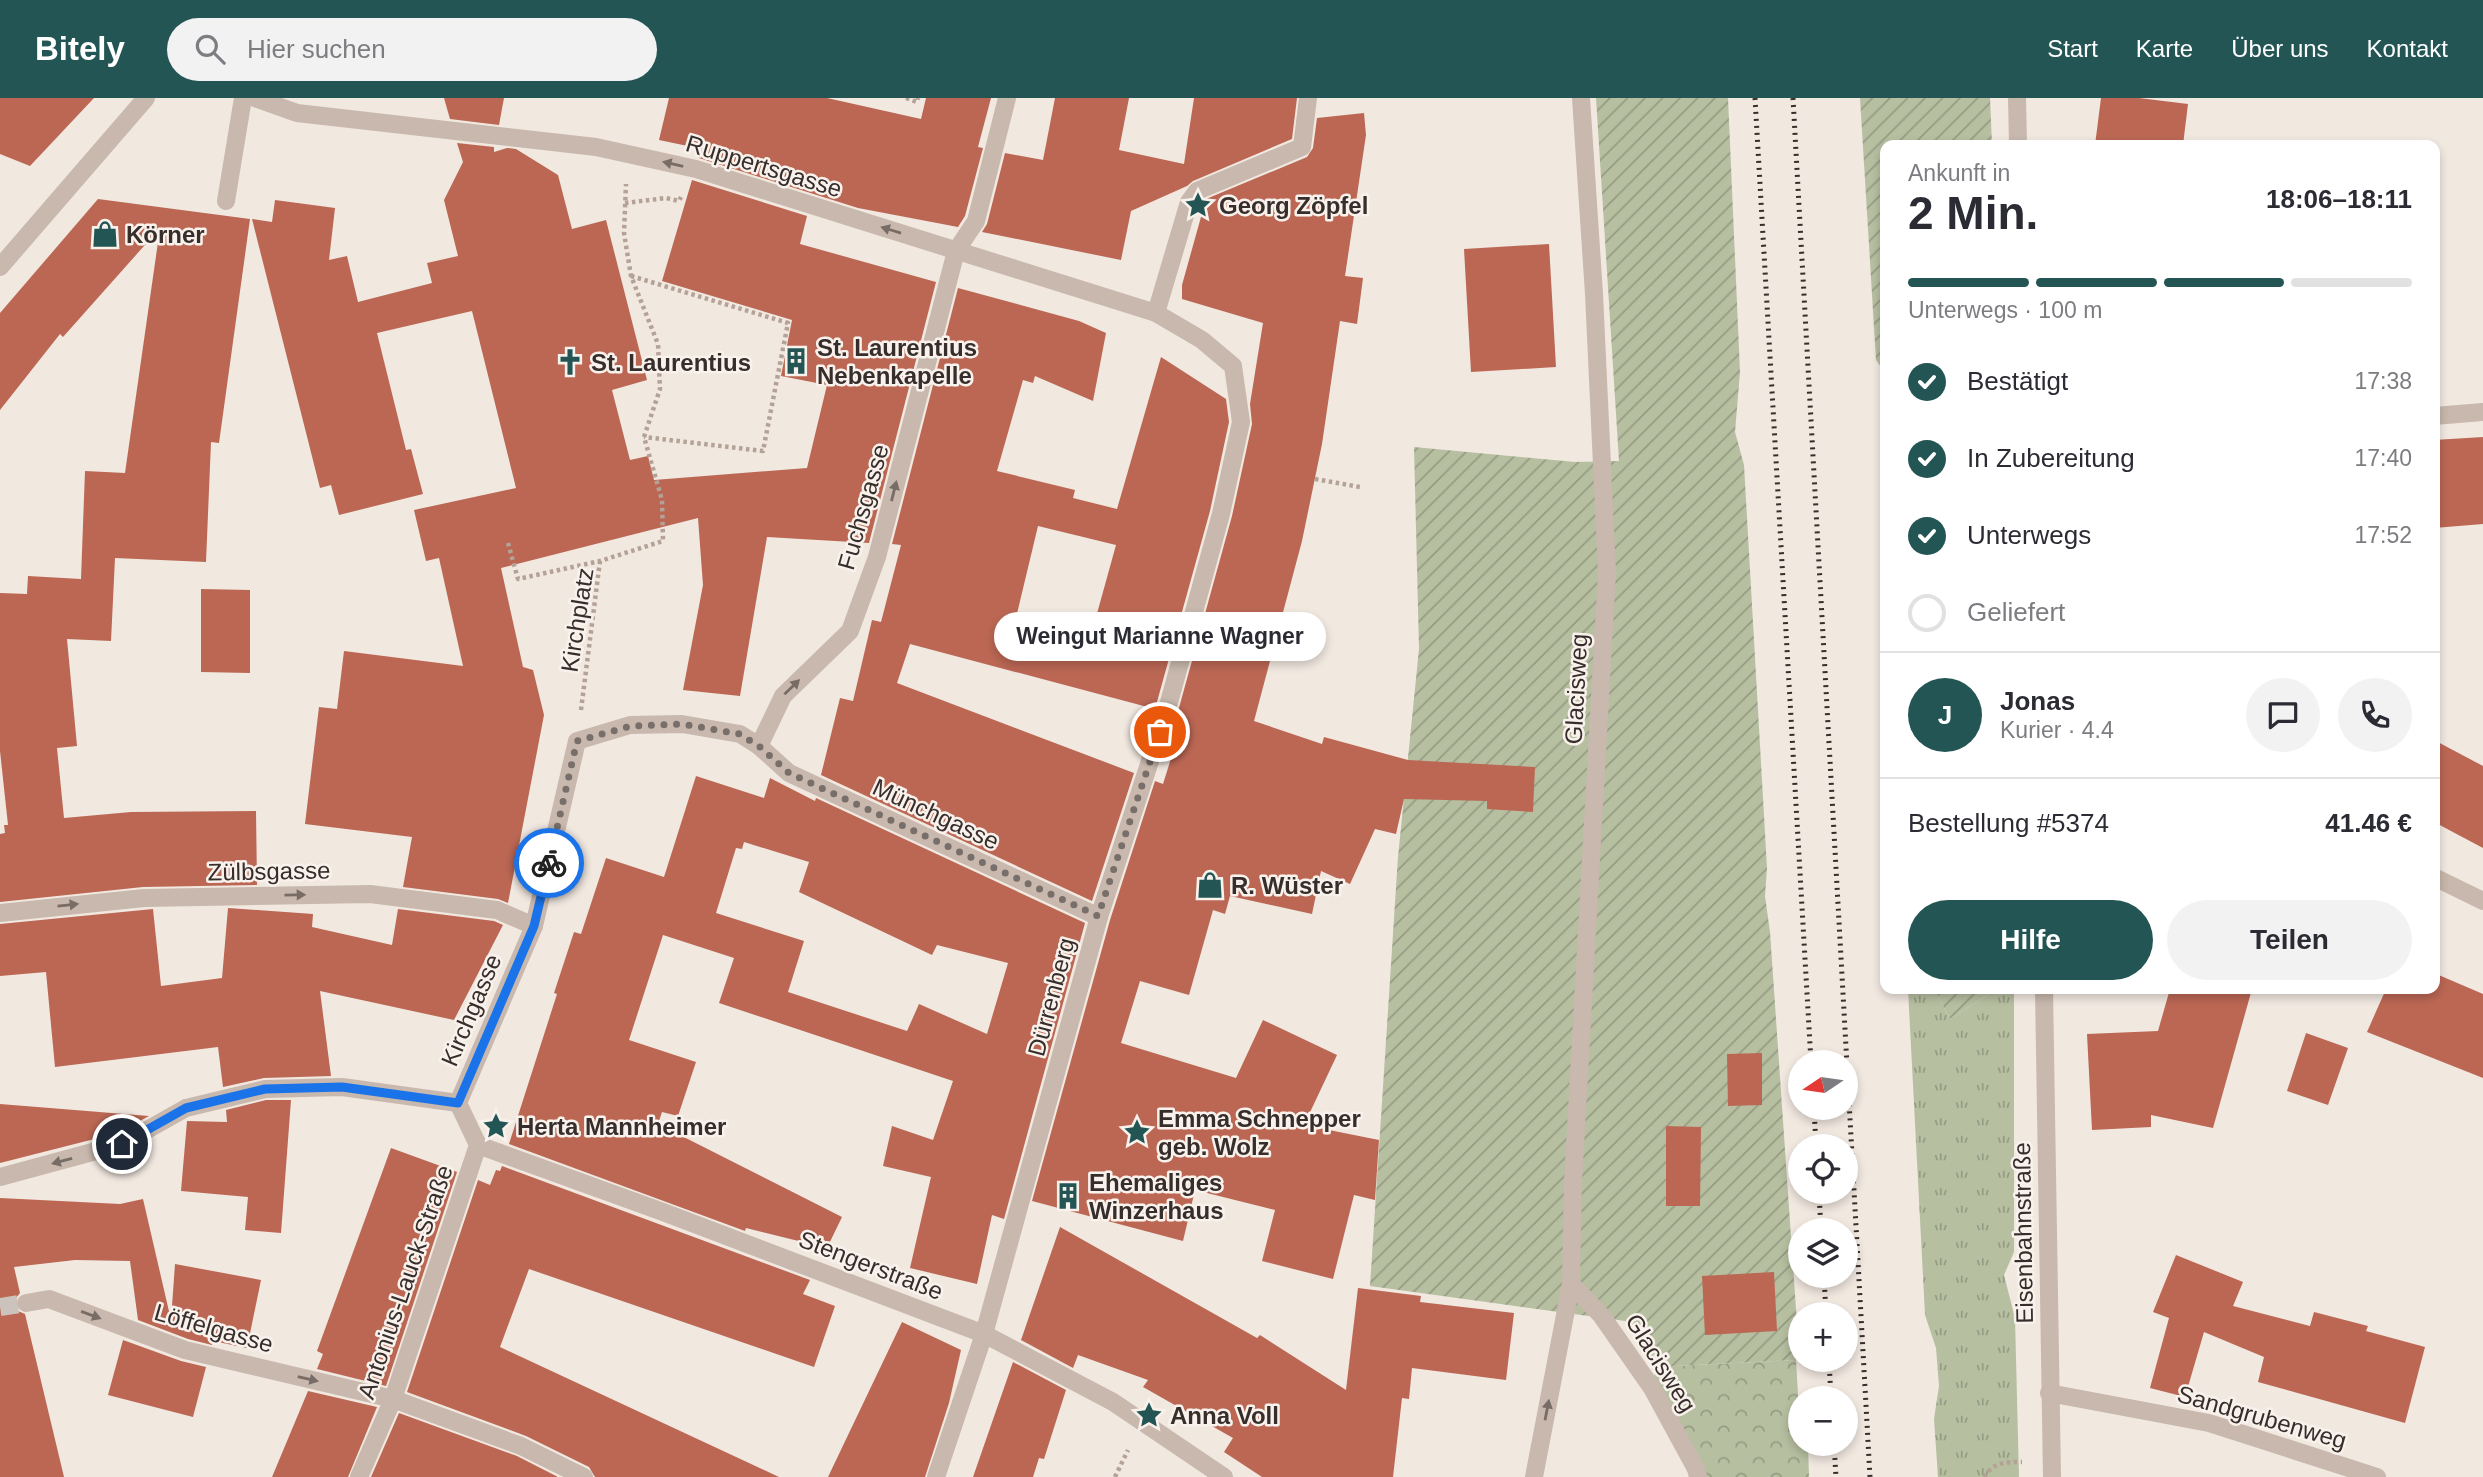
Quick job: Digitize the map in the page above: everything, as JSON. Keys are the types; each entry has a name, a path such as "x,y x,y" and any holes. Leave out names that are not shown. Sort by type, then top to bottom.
{"street":[{"path":"0,267 146,98"},
{"path":"226,201 243,98"},
{"name":"Ruppertsgasse","path":"255,98 297,113 596,147 696,169 1156,313 1202,340 1233,366"},
{"name":"Fuchsgasse","path":"760,747 783,696 850,631 877,557 956,251 976,221 1007,98"},
{"path":"1156,313 1189,202 1197,191 1302,147 1308,98"},
{"name":"Glacisweg","path":"1534,1477 1571,1284 1573,1182 1607,572 1594,294 1581,98"},
{"path":"2017,98 2018,140"},
{"name":"Dürrenberg","path":"936,1477 984,1334 1098,916 1168,706 1220,514 1241,422 1233,366"},
{"path":"2440,416 2483,412"},
{"name":"Kirchgasse","path":"0,1177 122,1144 186,1108 265,1089 342,1087 458,1103 534,926 577,741 631,726 682,724 740,734 760,747"},
{"name":"Münchgasse","path":"760,747 789,773 1098,916"},
{"path":"2440,880 2483,901"},
{"name":"Zülbsgasse","path":"0,912 144,898 370,894 497,909 534,926"},
{"name":"Eisenbahnstraße","path":"2044,994 2052,1470"},
{"name":"Antonius-Lauck-Straße","path":"359,1477 393,1399 478,1145 458,1103"},
{"name":"Stengerstraße","path":"478,1145 984,1334 1113,1402 1224,1477"},
{"name":"Glacisweg","path":"1571,1284 1601,1315 1653,1388 1698,1477"},
{"name":"Löffelgasse","path":"26,1303 48,1299 185,1350 393,1399 521,1446 584,1477"},
{"name":"Sandgrubenweg","path":"2049,1393 2209,1423 2378,1477"}],"path":[{"path":"905,98 917,102 918,98"},
{"path":"627,180 624,233 631,276 658,344 660,389 644,437 763,451 788,323 631,276"},
{"path":"625,203 666,198 679,201"},
{"name":"Kirchplatz","path":"580,718 600,561 663,541 662,500 644,437"},
{"path":"1315,479 1360,486"},
{"path":"509,543 518,579 600,561"},
{"path":"1984,1477 1990,1469 2005,1462 2052,1470"}],"green space":[{"path":"1596,98 1728,98 1740,372 1735,432 1744,465 1767,868 1765,896 1770,932 1790,1218 1788,1288 1795,1288 1795,1302 1788,1302 1788,1360 1656,1367 1625,1321 1370,1286 1398,857 1419,649 1414,447 1575,462 1619,461"},
{"path":"1860,98 1990,98 1992,140 1880,140 1880,366 1876,360"},
{"path":"1908,994 1937,994 1950,1019 1989,994 2014,994 2014,1252 2004,1275 2015,1318 2019,1477 1938,1477 1934,1419 1939,1386 1936,1348 1925,1315"},
{"path":"1937,994 1989,994 1950,1019"},
{"path":"1788,1360 1788,1372 1797,1372 1798,1386 1788,1386 1788,1456 1808,1456 1809,1477 1698,1477 1652,1388 1656,1367"}],"building":[{"path":"0,98 94,98 30,166 0,154"},
{"path":"444,98 504,98 499,125 450,119"},
{"path":"669,98 827,98 921,119 926,98 991,98 978,147 983,148 965,216 958,227 858,208 699,158 702,149 659,140"},
{"path":"1055,98 1129,98 1119,150 1184,164 1194,98 1297,98 1292,139 1131,211 1121,260 982,232 987,224 1005,153 1043,160"},
{"path":"2101,98 2139,98 2188,104 2184,140 2096,140"},
{"path":"1364,113 1366,135 1345,276 1363,278 1357,324 1340,321 1322,444 1302,541 1254,721 1322,744 1324,737 1408,760 1535,767 1533,812 1487,809 1487,801 1404,799 1396,834 1375,829 1350,884 1321,871 1312,914 1230,896 1225,914 1213,910 1189,995 1140,981 1121,1043 1236,1078 1263,1020 1337,1055 1304,1125 1379,1140 1375,1200 1354,1195 1333,1279 1262,1261 1275,1210 1195,1190 1183,1241 1032,1201 1110,920 1155,781 1163,784 1184,717 1177,715 1232,516 1252,424 1250,404 1263,323 1182,299 1182,285 1206,199 1307,157 1313,148 1317,118"},
{"path":"457,143 494,147 494,152 507,148 516,149 558,175 572,229 606,220 647,380 612,390 630,460 648,456 654,480 807,468 827,385 781,376 792,320 662,281 692,180 807,216 800,244 936,282 869,543 767,537 740,696 683,690 703,585 698,518 501,568 523,667 533,670 544,715 508,903 498,899 403,887 412,837 305,824 319,707 337,709 344,651 463,666 439,558 426,561 414,510 516,488 472,311 377,333 406,450 411,449 423,494 339,515 331,485 320,488 252,219 272,222 275,200 335,208 329,260 347,256 358,302 432,283 427,263 458,256 444,200 463,162"},
{"path":"98,199 250,219 219,443 211,442 206,562 115,558 111,641 67,639 77,746 57,748 64,818 131,812 256,811 257,885 143,887 0,902 0,834 5,833 4,825 8,825 0,751 0,593 27,594 28,576 81,579 85,471 125,473 160,228 63,337 60,334 0,410 0,313"},
{"path":"1549,244 1556,367 1471,372 1464,249"},
{"path":"958,288 1079,321 1106,333 1093,401 1035,376 1033,383 1023,380 997,471 1075,490 1073,498 1117,509 1161,357 1226,399 1229,422 1210,511 1155,709 910,644 897,683 1134,773 1092,901 821,775 840,698 853,701 872,620 881,622 901,545 892,544","holes":["1038,526 1116,545 1088,646 1014,626"]},
{"path":"2483,437 2483,524 2440,528 2440,440"},
{"path":"201,589 250,590 250,673 201,672"},
{"path":"2440,743 2483,766 2483,848 2440,825"},
{"path":"696,776 764,798 770,778 1085,923 1004,1219 992,1215 977,1284 910,1268 931,1177 883,1166 892,1126 933,1140 953,1081 719,1003 734,958 663,935 629,1040 696,1062 678,1116 662,1112 658,1124 842,1217 827,1248 746,1228 745,1231 509,1144 574,932 581,934 606,858 664,877","holes":["744,842 809,862 799,892 932,955 937,945 1008,963 987,1034 919,1004 907,1031 788,992 804,941 716,913 736,848 742,849"]},
{"path":"228,908 313,914 312,927 392,945 398,909 494,921 503,925 454,1020 320,991 331,1076 264,1078 223,1087 218,1047 55,1067 46,972 0,976 0,924 153,909 161,986 222,978"},
{"path":"2440,976 2483,994 2483,1078 2367,1032 2384,994 2440,994"},
{"path":"2169,994 2251,994 2213,1128 2151,1115 2151,1127 2092,1130 2087,1034 2158,1031"},
{"path":"2306,1033 2348,1048 2328,1105 2287,1091"},
{"path":"1762,1053 1762,1105 1728,1106 1727,1054"},
{"path":"266,1100 291,1100 281,1233 245,1230 248,1197 181,1191 187,1121 227,1122 226,1110"},
{"path":"0,1104 149,1116 118,1133 0,1163"},
{"path":"1666,1126 1701,1127 1700,1206 1666,1206"},
{"path":"391,1148 457,1172 386,1386 317,1369 323,1354 317,1351"},
{"path":"502,1166 810,1280 803,1294 835,1306 814,1367 529,1269 500,1347 779,1477 595,1477 589,1467 526,1436 407,1392 478,1180 490,1185 496,1170 500,1171"},
{"path":"0,1198 120,1204 143,1199 171,1320 175,1264 261,1280 247,1348 213,1341 212,1345 188,1339 138,1320 130,1261 75,1260 14,1267 20,1293 15,1306 25,1314 64,1477 0,1477"},
{"path":"1060,1227 1257,1338 1260,1335 1346,1390 1358,1288 1421,1296 1420,1302 1514,1313 1506,1380 1412,1368 1409,1399 1402,1398 1393,1477 1262,1477 1224,1452 1233,1438 1143,1387 1148,1380 1078,1355 1073,1368 1021,1340"},
{"path":"2176,1255 2243,1282 2233,1306 2310,1326 2314,1312 2368,1326 2366,1331 2425,1347 2405,1423 2258,1382 2264,1357 2204,1332 2185,1397 2150,1388 2169,1318 2153,1312"},
{"path":"1774,1272 1777,1331 1705,1335 1702,1276"},
{"path":"902,1322 961,1350 949,1403 925,1477 828,1477"},
{"path":"123,1340 206,1367 193,1417 108,1395"},
{"path":"1013,1362 1066,1390 1044,1459 1039,1458 1033,1477 973,1477"},
{"path":"308,1391 377,1407 348,1477 272,1477"},
{"path":"399,1413 517,1456 558,1477 371,1477"}],"tunnel":[{"path":"0,1307 26,1303"}],"railway":[{"path":"1755,98 1810,1050"},
{"path":"1793,98 1870,1477"},
{"path":"1815,1120 1815,1134"},
{"path":"1820,1204 1820,1218"},
{"path":"1825,1288 1825,1302"},
{"path":"1830,1372 1830,1386"},
{"path":"1835,1456 1836,1477"}],"way so far":[{"path":"549,863 577,741 631,726 682,724 740,734 760,747 789,773 1098,916 1160,732"}],"place":[{"name":"Georg Zöpfel","path":"1198,205"},
{"name":"Körner","path":"105,234"},
{"name":"St. Laurentius Nebenkapelle","path":"796,361"},
{"name":"St. Laurentius","path":"570,362"},
{"name":"Weingut Marianne Wagner","path":"1160,732"},
{"name":"R. Wüster","path":"1210,885"},
{"name":"Herta Mannheimer","path":"496,1126"},
{"name":"Emma Schnepper geb. Wolz","path":"1137,1132"},
{"name":"Ehemaliges Winzerhaus","path":"1068,1196"},
{"name":"Anna Voll","path":"1149,1415"}],"route":[{"path":"122,1144 186,1108 265,1089 342,1087 458,1103 534,926 549,863"}]}
